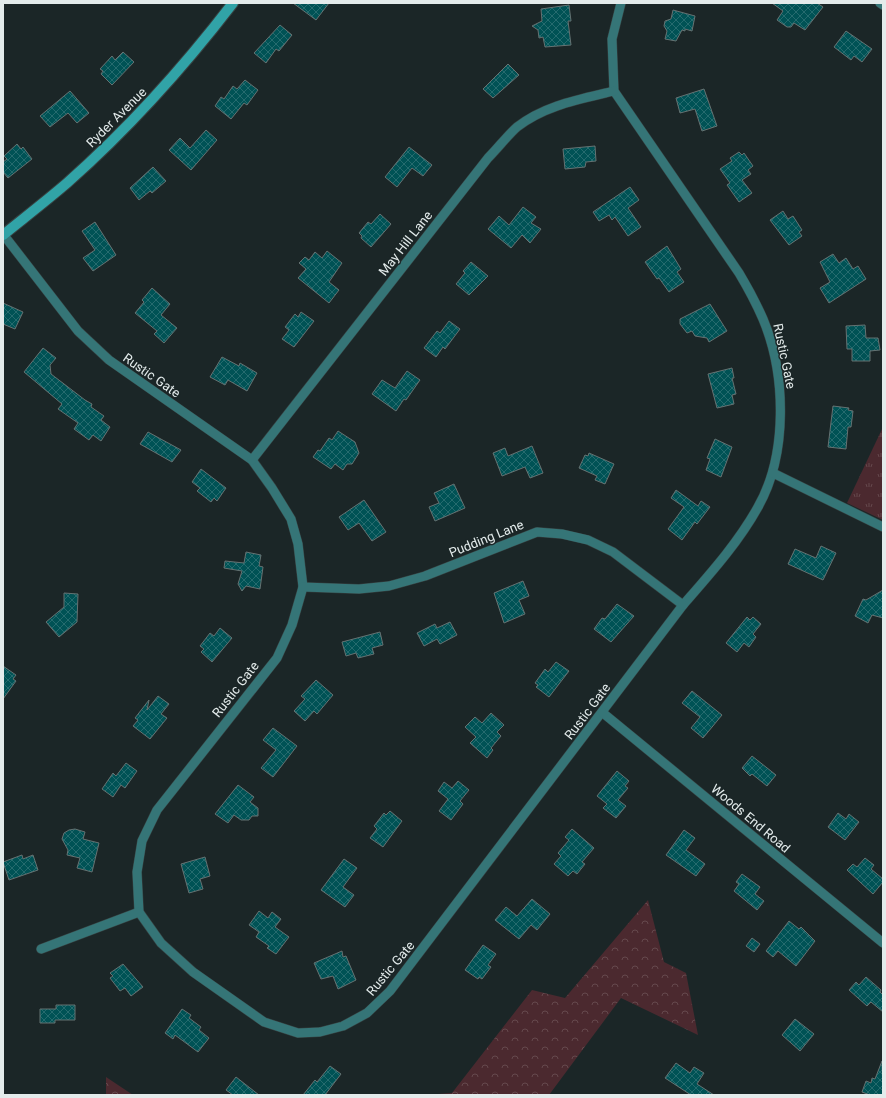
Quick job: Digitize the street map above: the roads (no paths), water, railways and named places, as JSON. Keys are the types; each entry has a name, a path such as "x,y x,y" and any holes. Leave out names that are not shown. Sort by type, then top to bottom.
{"street":[{"name":"Ryder Avenue","path":"3,234 66,184 119,134 165,86 233,3"},
{"path":"614,91 612,39 621,3"},
{"name":"Rustic Gate","path":"3,234 78,332 109,360 252,460 272,488 291,519 298,544 303,587 292,626 277,658 157,810 142,841 136,872 139,912 161,943 193,972 264,1022 298,1033 320,1032 343,1026 367,1013 390,992 683,606 716,568 759,506 773,473 781,417 780,382 764,320 753,296 739,273 614,91"},
{"name":"May Hill Lane","path":"252,460 488,158 518,127 546,110 575,100 614,91"},
{"path":"773,473 883,527"},
{"name":"Pudding Lane","path":"303,587 359,589 389,586 425,576 537,532 562,534 588,540 613,552 683,606"},
{"name":"Woods End Road","path":"603,712 883,943"},
{"path":"41,949 139,912"}]}
